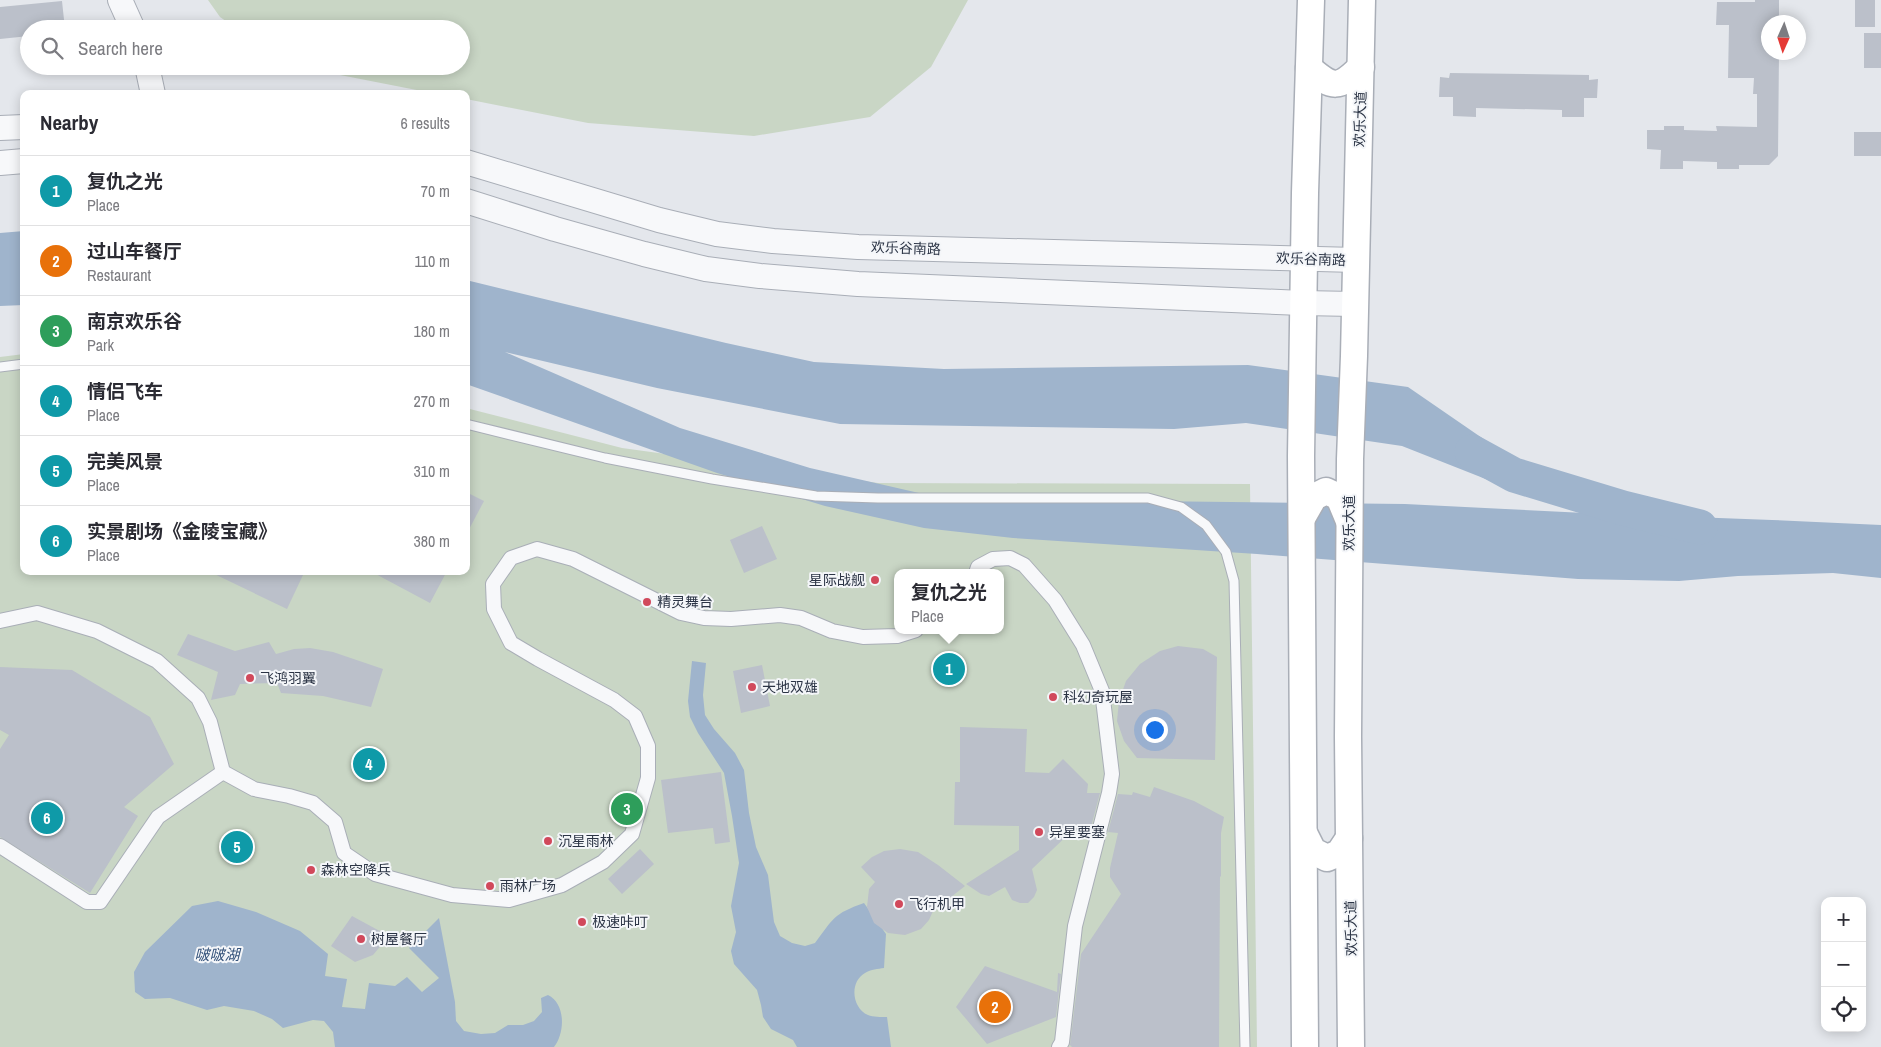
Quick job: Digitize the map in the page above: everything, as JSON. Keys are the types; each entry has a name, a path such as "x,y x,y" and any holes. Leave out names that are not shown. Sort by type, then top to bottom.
{"main road":[{"path":"1305,1047 1301,456 1302,303 1311,0"},
{"name":"欢乐大道","path":"1351,1047 1349,838 1350,459 1362,0"},
{"path":"1310,68 1324,81 1338,84 1347,80 1361,67"},
{"path":"1302,518 1314,497 1326,491 1339,497 1350,522"},
{"path":"1304,833 1313,850 1327,858 1339,852 1349,838"}],"street":[{"path":"120,0 128,20"},
{"path":"149,75 152,90"},
{"path":"0,128 20,127"},
{"path":"0,163 20,161"},
{"name":"欢乐谷南路","path":"470,163 659,220 717,234 763,240 858,247 1356,260"},
{"path":"470,202 644,254 706,269 760,276 858,284 1354,304"},
{"path":"0,621 37,613 97,631 157,662 198,698 210,722 223,772 254,790 289,796 313,803 335,822 344,853 375,874 452,895 509,900 562,885 604,862 632,834 648,778 648,746 635,716 614,700 511,643 494,609 493,584 511,558 537,549 573,559 681,613 704,618 780,614 801,618 832,631 864,637 897,636 903,634"},
{"path":"977,569 993,559 1010,558 1024,565 1055,600 1083,645 1102,691 1112,774 1109,794 1075,926 1060,1047"},
{"path":"0,846 87,902 100,902 158,817 223,772"}],"lane":[{"path":"0,367 20,364"},
{"path":"470,425 605,458 712,479 816,496 878,498 1148,498 1181,507 1206,526 1226,552 1234,581 1245,1047"}],"green space":[{"path":"208,0 968,0 931,67 870,117 754,136 588,123 470,100 470,90 417,90 340,75 470,75 470,20 224,20"},
{"path":"20,354 20,575 470,575 470,409 622,448 878,483 1250,484 1257,1047 0,1047 0,357"}],"water":[{"path":"20,231 20,305 0,306 0,233"},
{"path":"470,281 726,343 814,362 944,369 1248,365 1408,387 1517,462 1511,489 1402,446 1246,423 1174,429 840,424 657,388 505,352 680,428 810,468 919,493 1060,500 1405,504 1881,525 1881,578 1833,573 1738,576 1679,581 1578,579 1257,554 1013,538 924,528 825,506 717,473 470,385"},
{"path":"692,661 706,663 703,695 705,715 714,729 735,753 744,770 749,813 756,847 768,875 774,922 780,936 792,943 805,946 815,943 835,918 846,910 864,903 886,934 884,968 874,969 860,977 856,982 854,995 863,1012 870,1016 887,1017 891,1047 797,1047 793,1040 771,1029 763,1017 757,990 734,964 731,951 736,932 731,906 739,863 724,773 690,717 688,701"},
{"name":"啵啵湖","path":"218,901 256,912 300,931 328,954 325,976 347,979 342,1007 365,1009 369,983 395,986 407,977 422,992 439,978 409,948 439,918 455,1002 456,1021 464,1031 481,1034 495,1033 508,1025 523,1025 534,1021 542,1012 541,998 548,995 554,999 561,1012 562,1027 558,1041 554,1047 335,1047 333,1032 324,1021 313,1020 283,1028 272,1019 254,1011 224,1006 207,1010 170,998 145,999 135,992 134,972 145,952 192,906"}],"building":[{"path":"1755,0 1779,0 1779,15 1761,15 1761,60 1779,60 1778,156 1769,165 1739,165 1739,169 1717,169 1717,162 1683,161 1683,169 1660,169 1661,150 1647,149 1647,130 1664,130 1664,126 1684,126 1684,130 1717,131 1716,126 1757,127 1757,94 1753,94 1754,78 1728,78 1729,25 1716,25 1717,2 1755,2"},
{"path":"1855,0 1875,0 1875,27 1855,27"},
{"path":"62,1 64,20 20,20 20,37 0,39 0,7"},
{"path":"1864,33 1881,33 1881,68 1864,68"},
{"path":"1450,73 1589,75 1589,80 1598,79 1597,98 1584,98 1584,117 1562,117 1562,110 1476,108 1476,117 1453,116 1453,97 1439,97 1440,77 1449,78"},
{"path":"1854,132 1881,132 1881,156 1854,156"},
{"path":"470,494 484,501 470,527"},
{"path":"762,526 777,559 744,573 730,540"},
{"path":"216,575 303,575 287,609"},
{"path":"378,575 445,575 430,603"},
{"path":"188,634 235,651 269,642 276,654 294,649 310,648 333,652 383,669 371,707 323,696 281,693 277,683 240,684 235,695 211,700 218,672 177,655"},
{"path":"1178,646 1203,649 1217,657 1215,760 1137,758 1124,741 1117,721 1119,701 1126,681 1140,664 1160,651"},
{"path":"762,665 770,706 741,713 733,671"},
{"path":"0,667 72,670 150,717 174,764 124,807 138,816 90,893 0,837 0,749 9,735 0,730"},
{"path":"960,727 1027,729 1025,772 1049,773 1063,759 1088,784 1087,793 1100,793 1090,831 1073,830 1032,869 1037,890 1034,897 1028,903 1012,900 1005,887 989,896 981,894 966,884 1019,850 1019,826 954,825 955,782 960,782"},
{"path":"721,772 730,842 715,844 713,828 668,833 661,780"},
{"path":"1154,787 1194,801 1224,817 1221,833 1220,876 1219,1047 1072,1047 1070,1045 1081,954 1121,894 1110,877 1110,868 1118,833 1108,832 1118,794 1132,795 1133,792 1150,797"},
{"path":"640,849 654,864 622,894 608,879"},
{"path":"900,849 918,852 965,886 933,911 929,920 921,929 905,935 888,933 874,923 867,907 869,889 875,882 861,867 872,857 884,851"},
{"path":"352,916 389,936 373,955 355,962 331,946"},
{"path":"985,966 1057,992 1058,973 1061,974 1056,1017 987,1044 956,1007"}],"waterway":[{"path":"1472,452 1514,475 1623,508 1700,527"}],"place":[{"name":"星际战舰","path":"875,580"},
{"name":"精灵舞台","path":"647,602"},
{"name":"复仇之光","path":"949,669"},
{"name":"飞鸿羽翼","path":"250,678"},
{"name":"天地双雄","path":"752,687"},
{"name":"科幻奇玩屋","path":"1053,697"},
{"name":"情侣飞车","path":"369,764"},
{"name":"南京欢乐谷","path":"627,809"},
{"name":"实景剧场《金陵宝藏》","path":"47,818"},
{"name":"异星要塞","path":"1039,832"},
{"name":"沉星雨林","path":"548,841"},
{"name":"完美风景","path":"237,847"},
{"name":"森林空降兵","path":"311,870"},
{"name":"雨林广场","path":"490,886"},
{"name":"飞行机甲","path":"899,904"},
{"name":"极速咔叮","path":"582,922"},
{"name":"树屋餐厅","path":"361,939"},
{"name":"过山车餐厅","path":"995,1007"}]}
